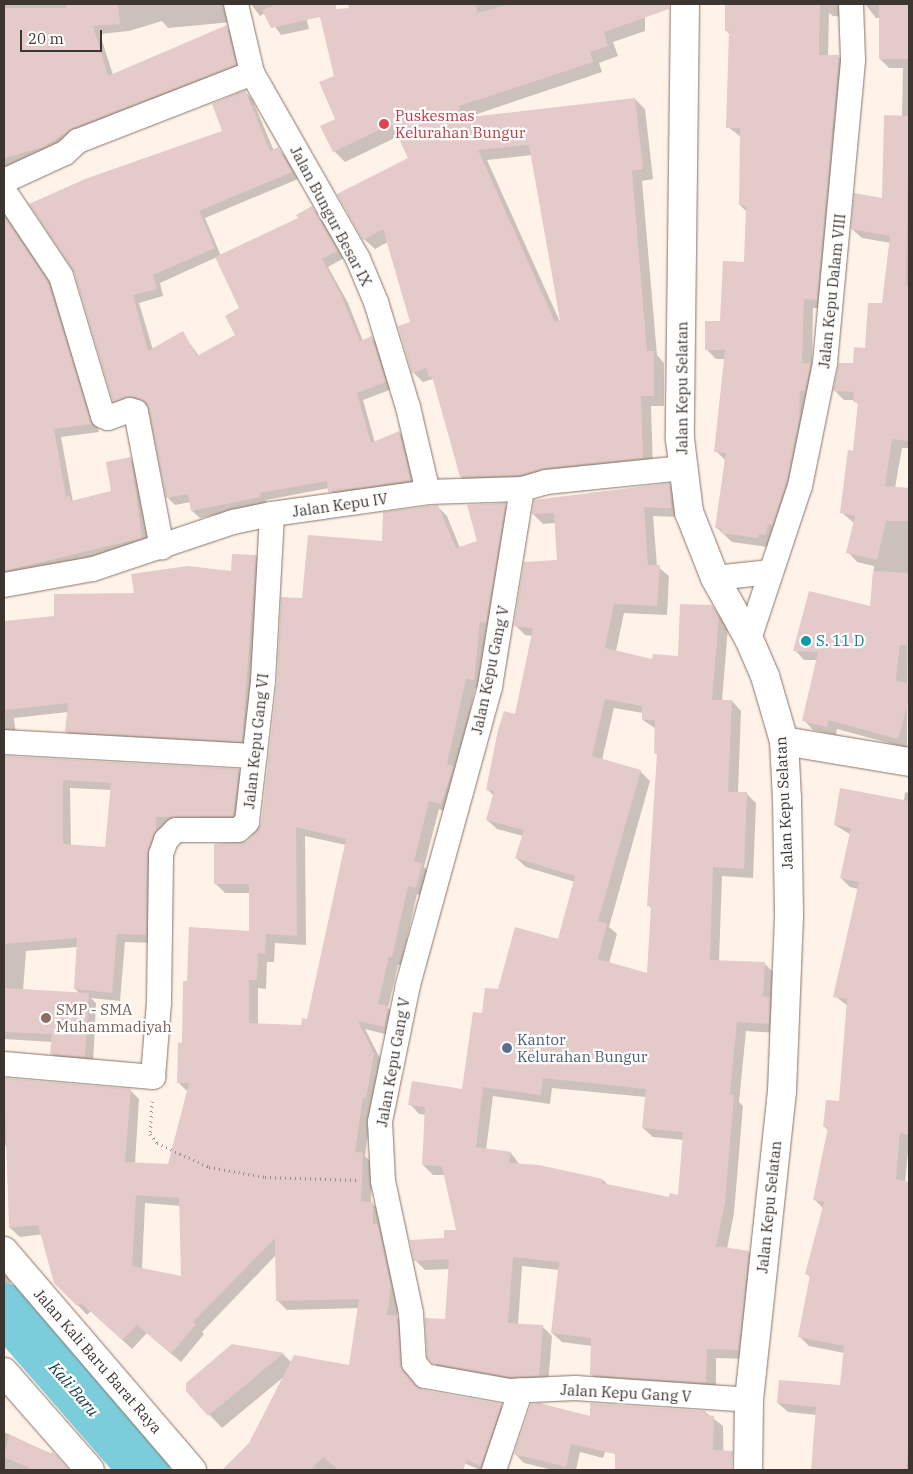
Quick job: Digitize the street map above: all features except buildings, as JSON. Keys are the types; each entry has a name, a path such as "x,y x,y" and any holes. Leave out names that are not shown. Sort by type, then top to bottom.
{"street":[{"name":"Jalan Bungur Besar IX","path":"236,4 252,73 358,259 369,285 408,407 428,492"},
{"name":"Jalan Kepu Selatan","path":"685,4 680,439 683,468 689,512 715,578 749,639 768,686 784,741 789,917 782,1091 749,1400 748,1470"},
{"name":"Jalan Kepu Dalam VIII","path":"749,639 800,486 825,363 840,227 853,59 851,4"},
{"path":"4,181 65,153 78,141 252,73"},
{"path":"4,191 61,276 105,418 130,410 136,412 162,548"},
{"name":"Jalan Kepu IV","path":"4,585 92,569 162,548 233,522 272,514 428,492 522,490 546,482 683,468"},
{"name":"Jalan Kepu Gang V","path":"522,490 490,687 396,1035 380,1122 383,1181 411,1313 414,1363 419,1372 438,1380 509,1391 575,1388 749,1400"},
{"name":"Jalan Kepu Gang VI","path":"153,1077 159,1002 161,854 166,840 176,830 238,830 244,826 249,814 255,756 272,514"},
{"path":"715,578 771,572"},
{"path":"784,741 909,762"},
{"path":"4,742 255,756"},
{"path":"4,1064 153,1077"},
{"name":"Jalan Kali Baru Barat Raya","path":"4,1251 192,1470"},
{"path":"4,1372 90,1470"},
{"path":"494,1470 521,1390"}],"path":[{"path":"153,1077 150,1134 157,1143 209,1167 265,1177 383,1181"}],"waterway":[{"name":"Kali Baru","path":"4,1308 145,1470"}],"place":[{"name":"Puskesmas Kelurahan Bungur","path":"384,124"},
{"name":"S. 11 D","path":"806,641"},
{"name":"SMP - SMA Muhammadiyah","path":"46,1018"},
{"name":"Kantor Kelurahan Bungur","path":"507,1048"}]}
